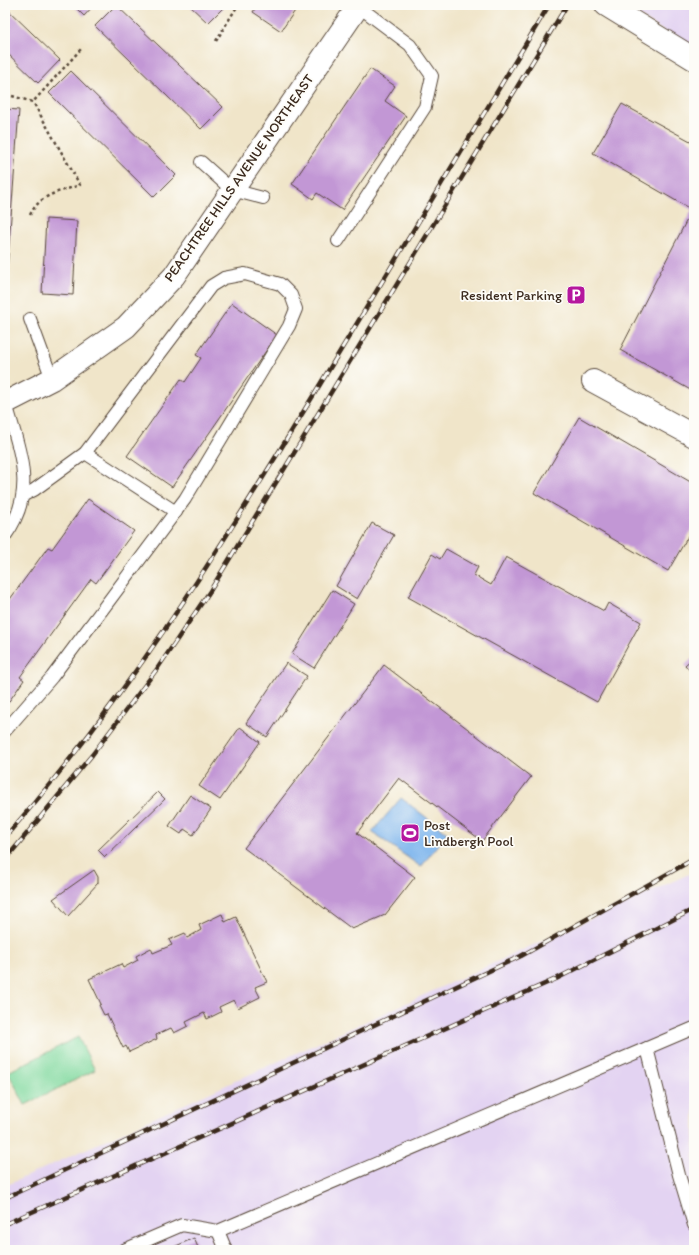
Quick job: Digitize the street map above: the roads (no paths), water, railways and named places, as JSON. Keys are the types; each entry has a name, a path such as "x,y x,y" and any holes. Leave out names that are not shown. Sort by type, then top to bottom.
{"street":[{"path":"606,5 694,59"},
{"name":"PEACHTREE HILLS AVENUE NORTHEAST","path":"6,403 52,379 126,327 174,276 358,6"},
{"path":"593,381 694,436"}],"lane":[{"path":"338,241 425,107 432,76 410,46 358,6"},
{"path":"201,162 232,190 263,198"},
{"path":"5,731 52,677 176,512 289,326 296,309 291,295 280,284 245,274 224,278 211,286 85,453 34,490 24,495"},
{"path":"30,319 52,379"},
{"path":"5,536 15,522 24,495 24,476 6,403"},
{"path":"85,453 176,512"},
{"path":"124,1250 182,1225 218,1231 694,1028"},
{"path":"647,1048 679,1175 694,1225"},
{"path":"218,1231 226,1250"}],"water":[{"name":"Post Lindbergh Pool","path":"401,798 447,833 421,867 372,832"}],"railway":[{"path":"5,837 49,785 91,731 132,677 171,621 245,507 549,5"},
{"path":"5,860 92,755 157,669 210,591 567,5"},
{"path":"5,1198 521,956 694,859"},
{"path":"5,1224 556,979 694,909"}],"place":[{"name":"Resident Parking","path":"576,295"},
{"name":"Post Lindbergh Pool","path":"410,833"}]}
